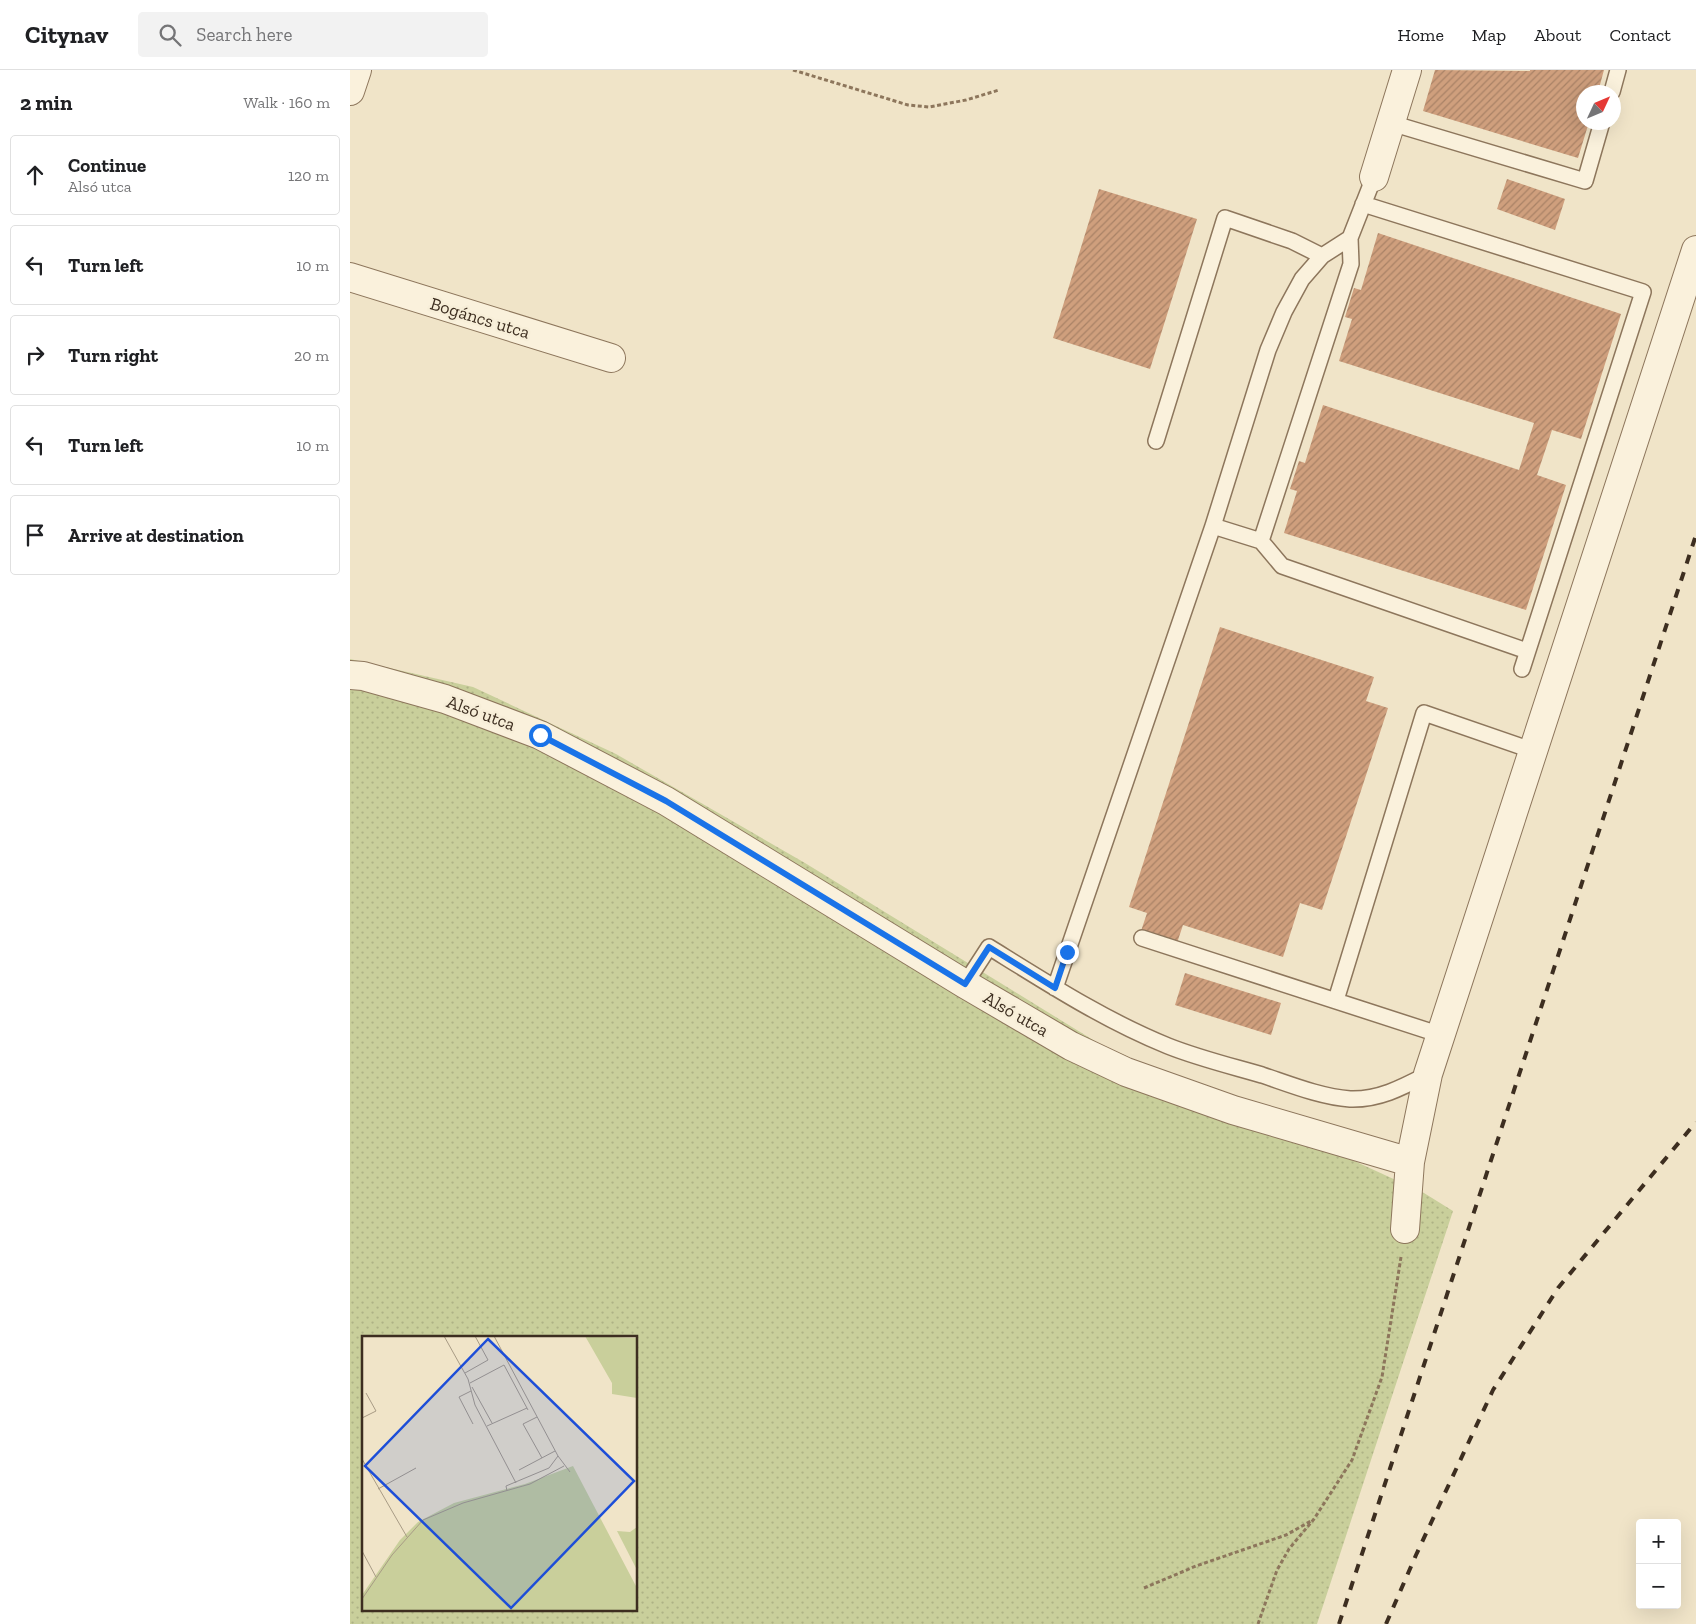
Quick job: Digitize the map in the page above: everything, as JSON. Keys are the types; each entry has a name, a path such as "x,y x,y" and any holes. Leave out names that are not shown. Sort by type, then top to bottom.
{"street":[{"path":"350,91 357,70"},
{"path":"1374,177 1407,70"},
{"path":"1405,1229 1410,1162 1428,1074 1696,250"},
{"name":"Bogáncs utca","path":"350,277 611,358"},
{"name":"Alsó utca","path":"350,675 363,676 445,699 540,735 666,801 965,984 1071,1046 1126,1072 1233,1110 1410,1162"}],"lane":[{"path":"1614,85 1618,70"},
{"path":"1391,122 1585,181 1600,130"},
{"path":"1261,541 1351,264 1350,238 1374,177"},
{"path":"1363,204 1643,292 1522,670"},
{"path":"1156,440 1225,218 1292,241 1322,256"},
{"path":"1055,988 1213,526 1268,350 1284,312 1302,279 1322,256 1350,238"},
{"path":"1213,526 1261,541 1282,566 1527,651"},
{"path":"1336,1000 1424,713 1534,751"},
{"path":"1142,938 1441,1035"},
{"path":"965,984 989,947 1055,988 1123,1026 1170,1047 1316,1092 1350,1098 1376,1097 1398,1090 1428,1074"}],"path":[{"path":"792,70 908,105 922,107 966,100 998,90"},
{"path":"1258,1624 1277,1570 1289,1549 1314,1519 1352,1460 1382,1376 1405,1229"},
{"path":"1144,1588 1196,1566 1286,1535 1314,1519"}],"green space":[{"path":"350,659 473,687 616,754 805,863 1098,1043 1424,1193 1453,1211 1317,1624 350,1624"}],"building":[{"path":"1435,70 1604,70 1600,85 1576,85 1576,130 1587,130 1578,158 1423,111"},
{"path":"1507,179 1565,199 1555,230 1497,209"},
{"path":"1099,189 1197,219 1150,369 1053,338"},
{"path":"1378,233 1621,314 1581,439 1552,430 1537,475 1566,485 1526,610 1284,533 1297,491 1290,489 1299,461 1305,463 1323,405 1519,470 1534,423 1339,361 1352,319 1345,317 1354,288 1361,290"},
{"path":"1220,627 1374,677 1366,701 1388,708 1322,910 1300,903 1283,957 1183,925 1177,943 1141,931 1147,913 1129,907"},
{"path":"1185,973 1281,1003 1271,1035 1175,1005"}],"railway":[{"path":"1339,1624 1696,535"},
{"path":"1386,1624 1493,1390 1558,1288 1696,1122"}],"route":[{"path":"540,735 666,801 965,984 989,947 1055,988 1067,952"}]}
